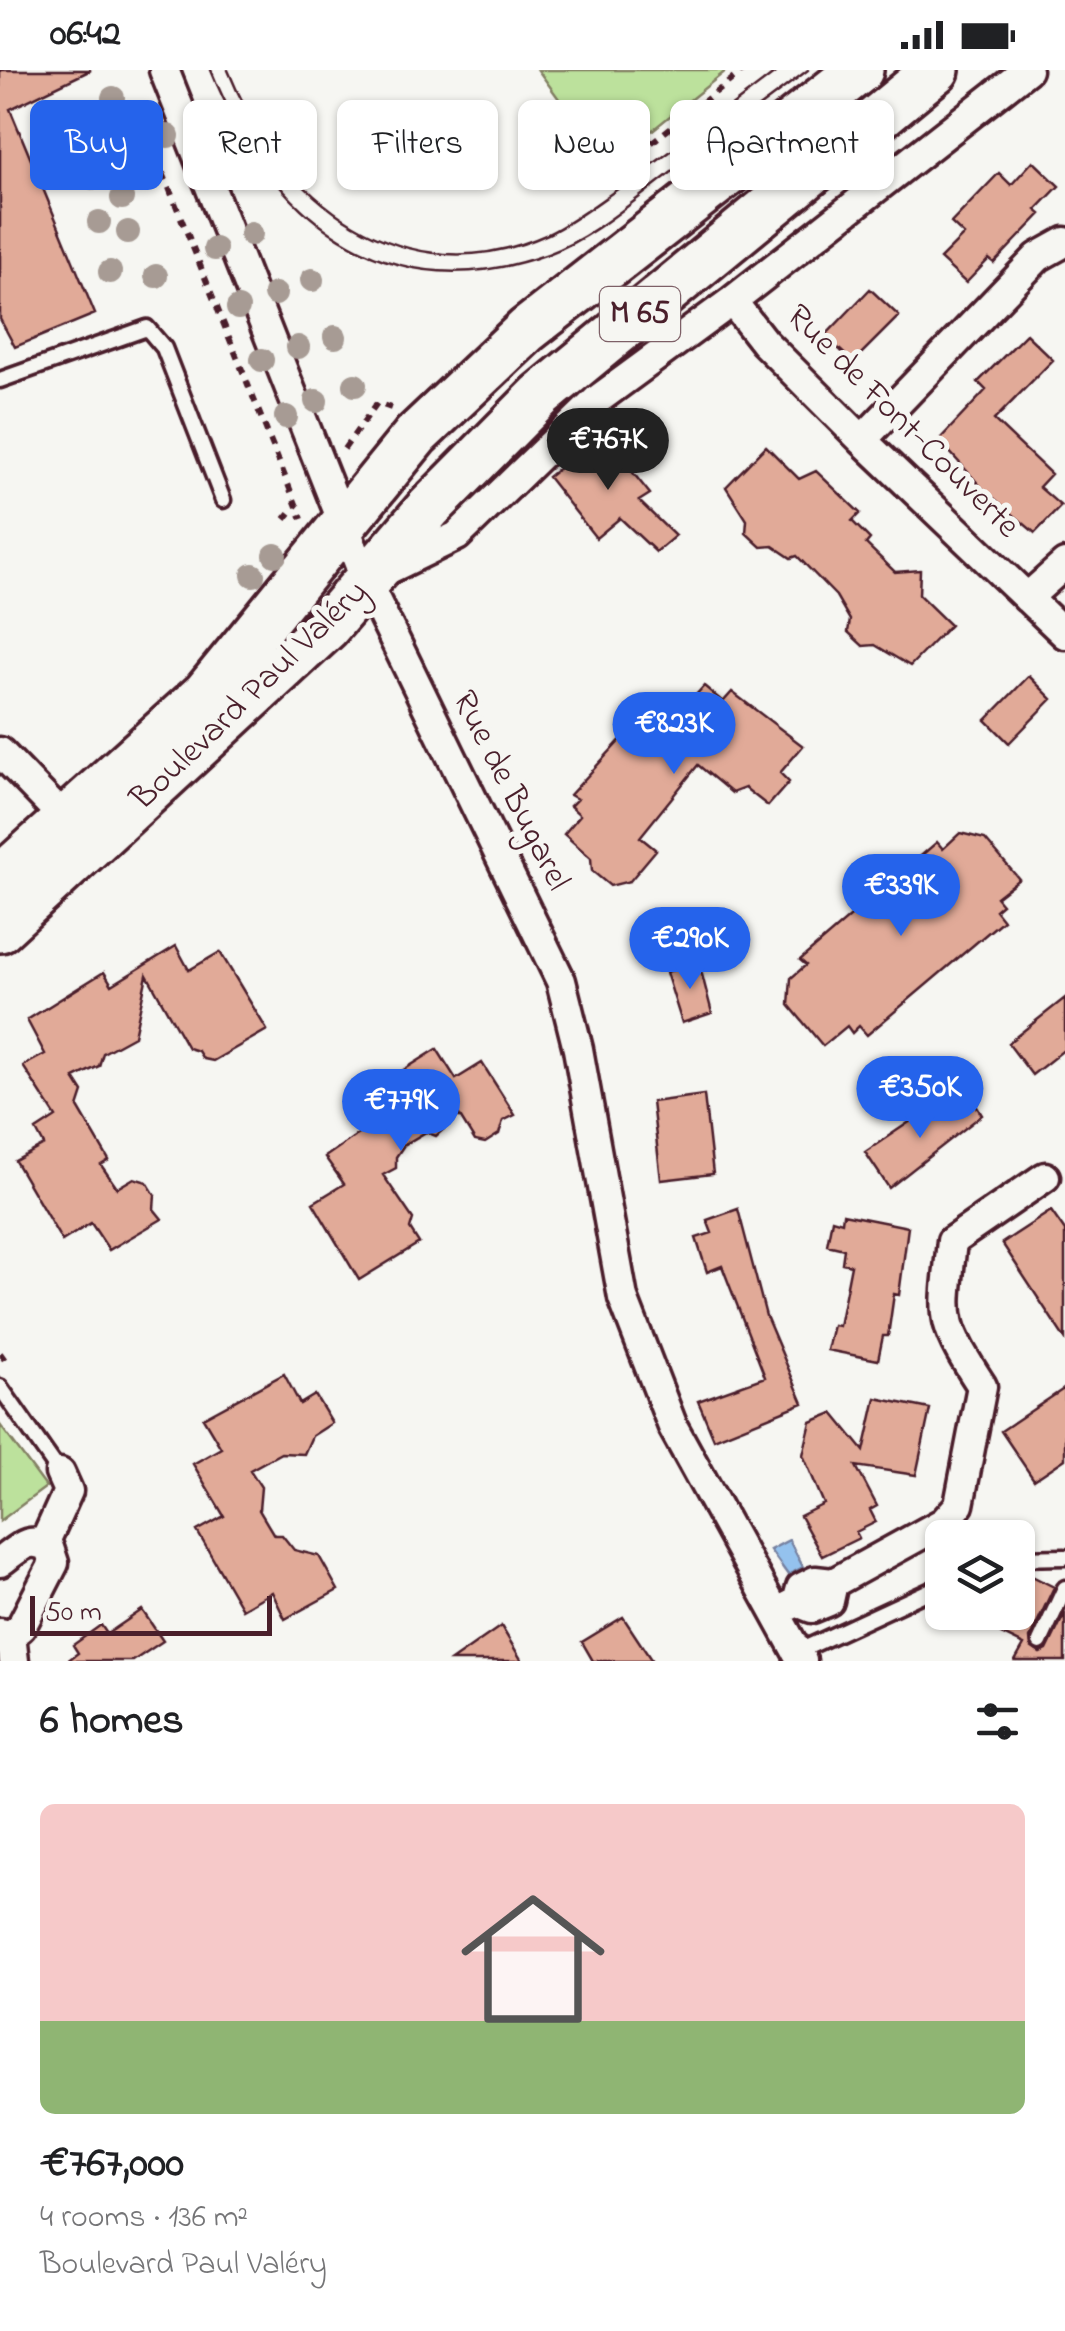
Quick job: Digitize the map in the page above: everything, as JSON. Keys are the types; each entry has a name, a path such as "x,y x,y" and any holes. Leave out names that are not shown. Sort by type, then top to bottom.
{"main road":[{"name":"M 65","path":"344,522 416,435 527,330 860,70"},
{"name":"M 65","path":"366,580 428,509 540,396 936,70"},
{"name":"Boulevard Paul Valéry","path":"0,879 206,694 344,522"},
{"name":"Boulevard Paul Valéry","path":"0,929 286,666 366,580"}],"street":[{"name":"Rue de Bugarel","path":"164,70 366,580 562,980 623,1298 672,1426 786,1608 799,1657"},
{"name":"Boulevard Paul Valéry","path":"366,580 457,536 597,400 732,301 1028,70"},
{"path":"862,440 1038,257 1065,242"},
{"name":"Rue de Font-Couverte","path":"732,301 764,342 1065,634"},
{"path":"1027,598 1065,564"},
{"path":"0,752 66,820"},
{"path":"786,1608 801,1588 815,1581 833,1583 944,1522 960,1505 982,1386 949,1334 944,1317 952,1241 1045,1177"},
{"path":"44,1544 68,1490 60,1474"},
{"path":"0,1562 27,1542 44,1544"},
{"path":"8,1643 54,1563 44,1544"}],"lane":[{"path":"0,380 147,328 164,348 223,500"},
{"path":"0,1387 60,1474"},
{"path":"1035,1558 1065,1557"},
{"path":"1040,1642 1065,1588"},
{"path":"799,1657 925,1594"}],"path":[{"path":"650,144 744,70"},
{"path":"163,173 316,558"},
{"path":"340,455 377,403 397,414"},
{"path":"285,520 304,496"}],"green space":[{"path":"538,70 727,70 690,100 670,100 670,116 650,132 650,100 560,100"},
{"path":"0,1425 46,1487 0,1521"}],"water":[{"path":"789,1540 803,1567 788,1575 770,1550"}],"building":[{"path":"0,70 91,70 10,109 30,157 30,190 44,190 95,314 15,347 0,319"},
{"path":"1033,161 1059,186 1036,210 1041,214 994,263 989,259 966,283 940,259 964,235 951,223 999,173 1011,185"},
{"path":"870,289 899,316 853,362 825,336"},
{"path":"1026,334 1053,360 994,420 1051,474 1039,487 1061,506 1035,533 984,490 939,440 986,390 978,382"},
{"path":"602,434 650,494 639,501 675,536 656,552 620,518 596,538 548,477"},
{"path":"766,446 799,479 816,471 860,513 852,521 870,539 866,544 895,572 920,570 919,595 950,625 910,666 875,645 863,646 848,632 850,620 836,596 797,556 791,558 773,546 761,547 746,533 747,520 726,487"},
{"path":"1029,676 1052,699 1009,743 986,720"},
{"path":"704,686 723,702 732,692 803,746 780,773 789,782 768,806 745,788 732,793 698,765 640,837 656,850 630,881 610,886 592,871 591,858 564,834 580,815 570,806 577,799 570,795 626,734 643,749 680,705 684,708"},
{"path":"960,833 985,839 1019,879 996,897 1002,904 995,910 1003,920 867,1035 859,1026 852,1033 847,1026 823,1046 789,1005 791,978 806,965 800,960 937,842 943,849"},
{"path":"176,946 189,970 220,952 267,1030 213,1061 203,1059 198,1051 188,1048 147,975 134,1036 103,1053 99,1066 74,1078 83,1092 78,1107 109,1160 101,1165 117,1188 134,1178 147,1182 155,1195 154,1209 162,1219 109,1250 91,1223 62,1241 15,1161 44,1145 36,1130 56,1117 23,1066 45,1054 27,1020 104,972 112,985"},
{"path":"699,963 712,1013 682,1023 666,972"},
{"path":"1065,998 1065,1049 1032,1075 1008,1043"},
{"path":"437,1049 456,1079 482,1063 515,1115 503,1121 499,1134 485,1143 475,1141 459,1115 436,1136 426,1132 404,1145 396,1157 396,1168 383,1175 413,1219 410,1229 419,1243 359,1280 313,1203 344,1184 325,1157 374,1123 359,1098"},
{"path":"969,1094 982,1115 889,1188 865,1152 914,1119 919,1127"},
{"path":"704,1095 713,1174 661,1180 652,1102"},
{"path":"738,1209 766,1316 803,1403 714,1439 698,1401 765,1377 722,1266 707,1272 696,1238 712,1233 707,1220"},
{"path":"1051,1211 1065,1231 1065,1339 1002,1243"},
{"path":"843,1214 908,1227 899,1295 894,1294 888,1336 883,1336 878,1360 827,1350 833,1325 839,1326 851,1265 842,1263 844,1249 827,1245 832,1219 842,1222"},
{"path":"284,1374 300,1404 315,1395 332,1423 312,1436 304,1454 281,1453 250,1470 261,1487 259,1510 274,1535 282,1535 294,1550 319,1556 338,1590 285,1619 272,1592 242,1609 197,1531 224,1516 193,1464 221,1448 203,1418"},
{"path":"1065,1388 1065,1459 1034,1480 1001,1431"},
{"path":"876,1398 930,1409 916,1475 856,1466 877,1506 870,1510 876,1522 856,1532 859,1538 822,1556 800,1516 824,1504 803,1455 811,1422 833,1413 864,1451"},
{"path":"1035,1578 1054,1587 1035,1627"},
{"path":"142,1610 163,1641 133,1661 67,1661 78,1653 73,1645 101,1625 107,1634"},
{"path":"1065,1613 1065,1661 1015,1661 1024,1645 1001,1634 1003,1630 1034,1630 1031,1647 1040,1653 1047,1650"},
{"path":"623,1617 652,1661 593,1661 582,1642"},
{"path":"501,1626 522,1661 451,1661"}],"tram line":[{"path":"211,70 265,169 300,208 340,239 385,260 434,271 489,269 548,254 580,239 808,70"},
{"path":"228,70 251,117 280,159 314,196 354,225 397,245 445,254 495,251 548,234 660,160 779,70"}]}
